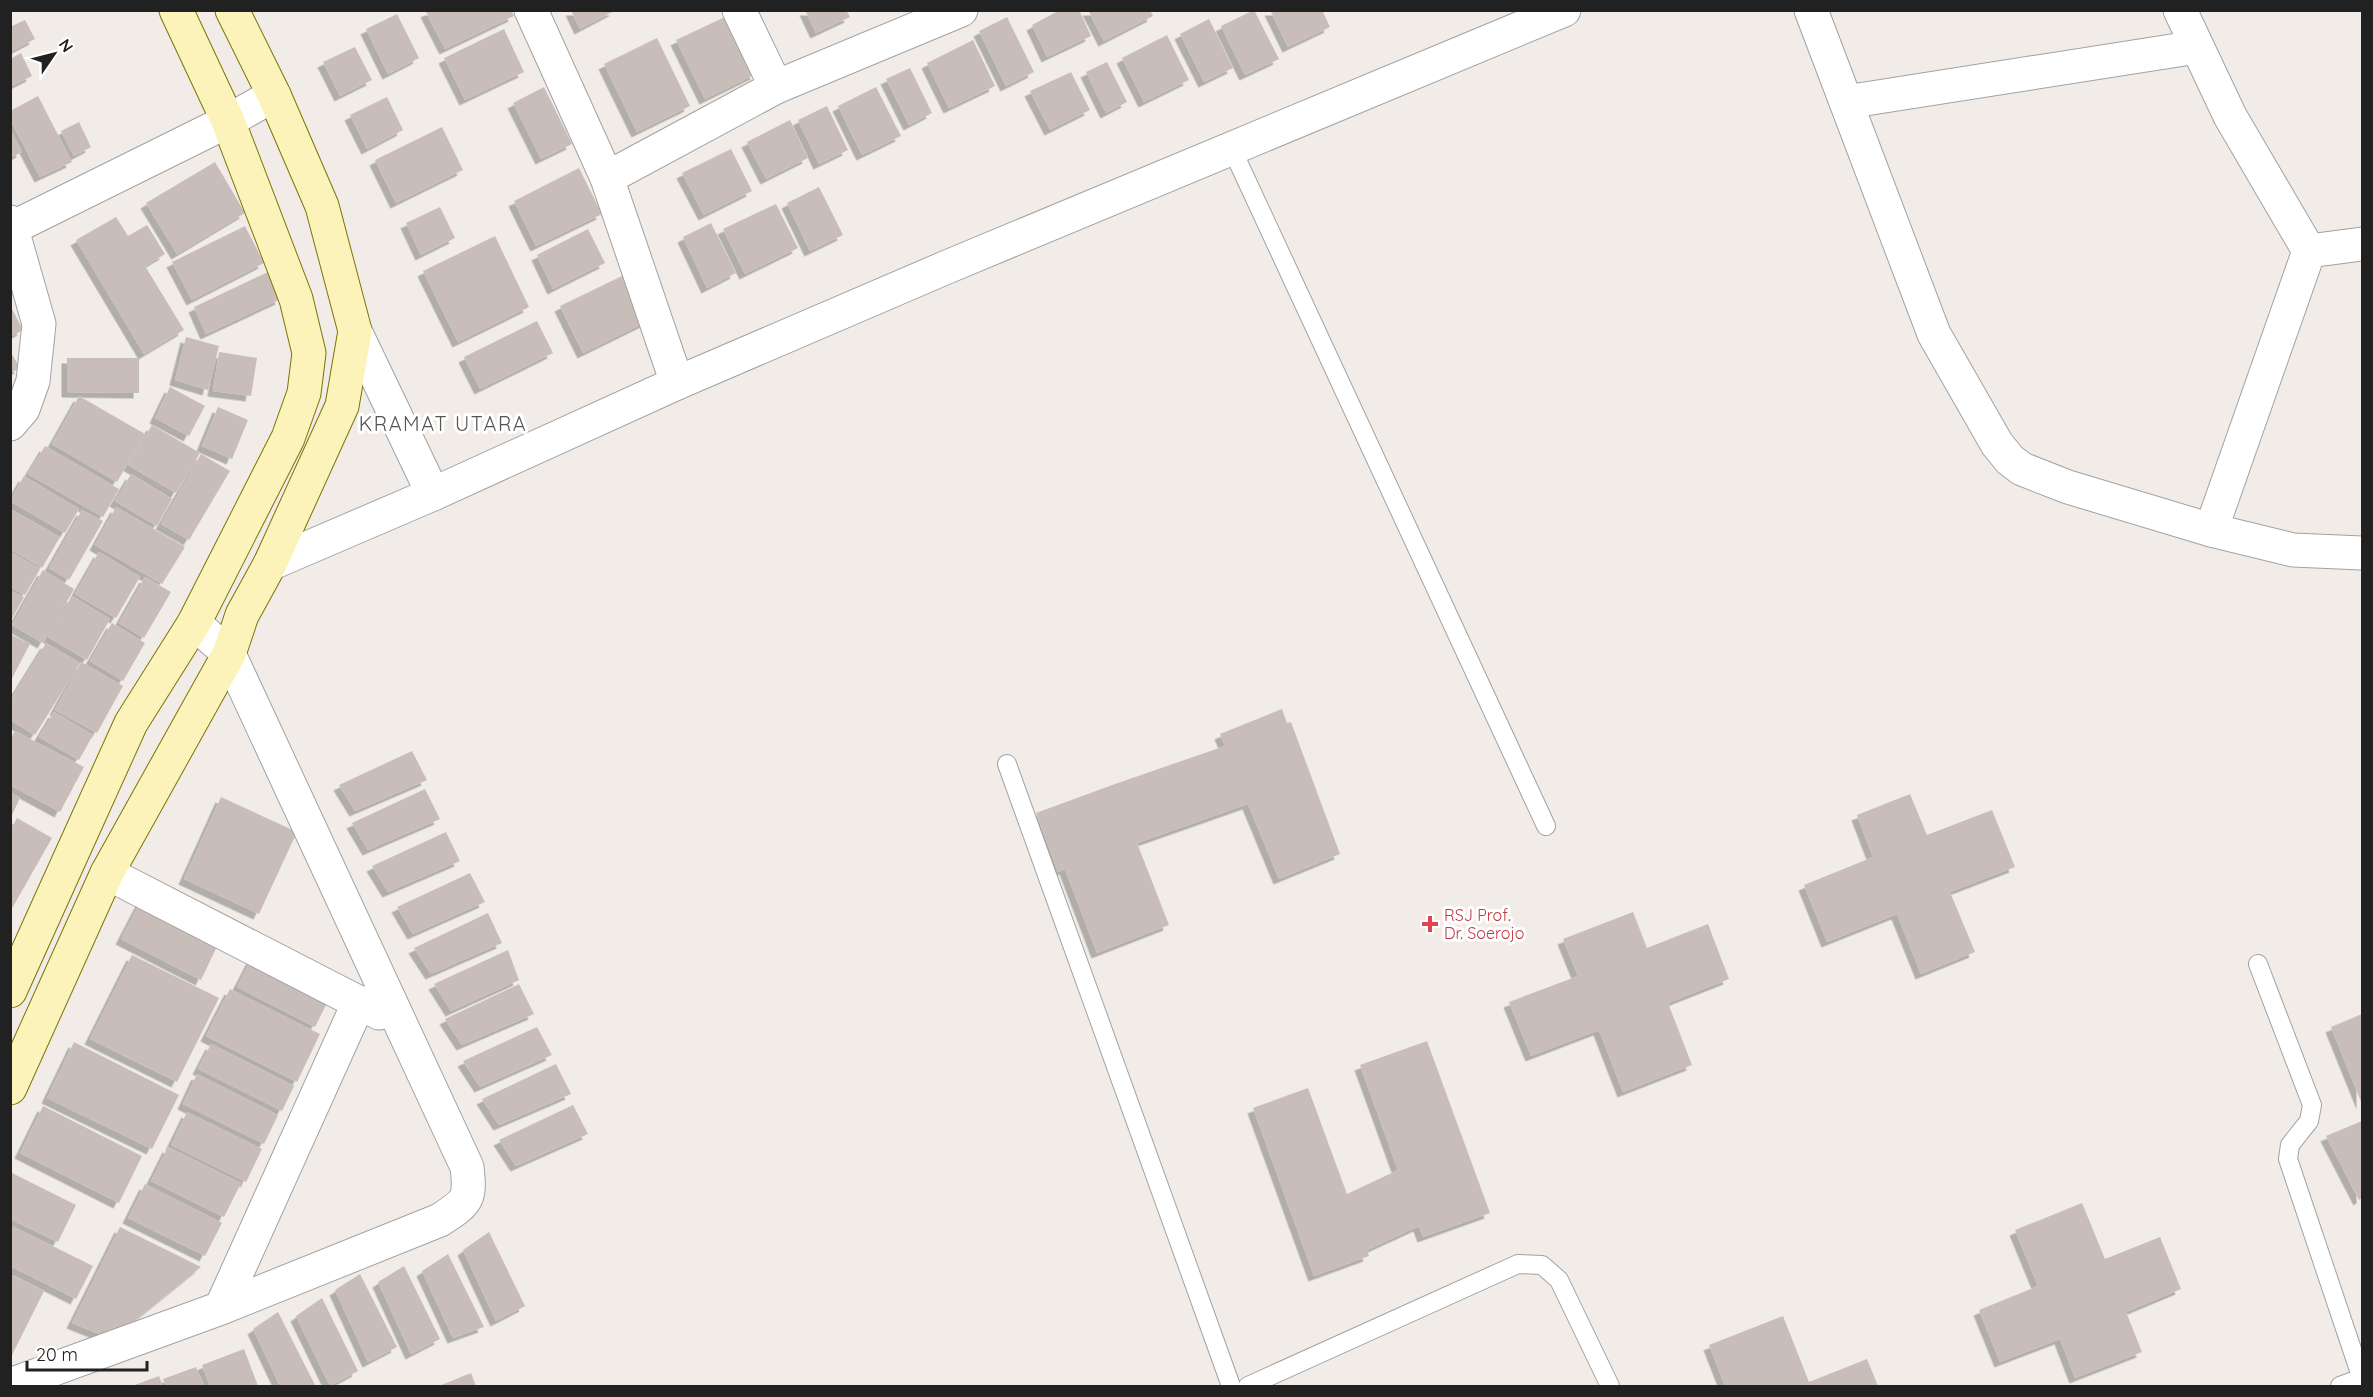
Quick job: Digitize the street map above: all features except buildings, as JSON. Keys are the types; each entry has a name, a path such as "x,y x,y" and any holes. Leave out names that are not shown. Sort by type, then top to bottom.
{"street":[{"path":"10,991 131,723 194,622 288,438 304,393 309,353 296,299 228,122 176,10"},
{"path":"232,10 274,95 322,206 355,331 433,494"},
{"path":"531,10 607,178 677,383"},
{"path":"739,10 776,87"},
{"path":"270,564 433,494 677,383 947,267 1564,10"},
{"path":"1810,10 1934,333 1997,444 2010,460 2022,470 2068,487 2211,530 2293,550 2362,553"},
{"path":"2180,10 2230,116 2310,251"},
{"path":"607,178 776,87 945,13"},
{"path":"1845,102 2198,47"},
{"path":"10,424 23,409 33,381 39,324 11,227 228,122 274,95"},
{"path":"2310,251 2362,244"},
{"path":"2211,530 2310,251"},
{"path":"10,1088 107,873 229,654 243,615 270,564 342,406 355,331"},
{"path":"10,1385 221,1308 440,1220 462,1205 470,1189 467,1167 229,654 194,622"},
{"path":"107,873 402,1026"},
{"path":"221,1308 359,1002"}],"lane":[{"path":"1232,149 1546,826"},
{"path":"1007,764 1231,1386"},
{"path":"2258,964 2312,1105 2309,1121 2290,1145 2288,1159 2362,1378 2340,1386"},
{"path":"1248,1386 1518,1264 1542,1265 1559,1280 1610,1386"}],"place":[{"name":"RSJ Prof. Dr. Soerojo","path":"1430,924"}],"district":[{"name":"KRAMAT UTARA","path":"443,423"}]}
